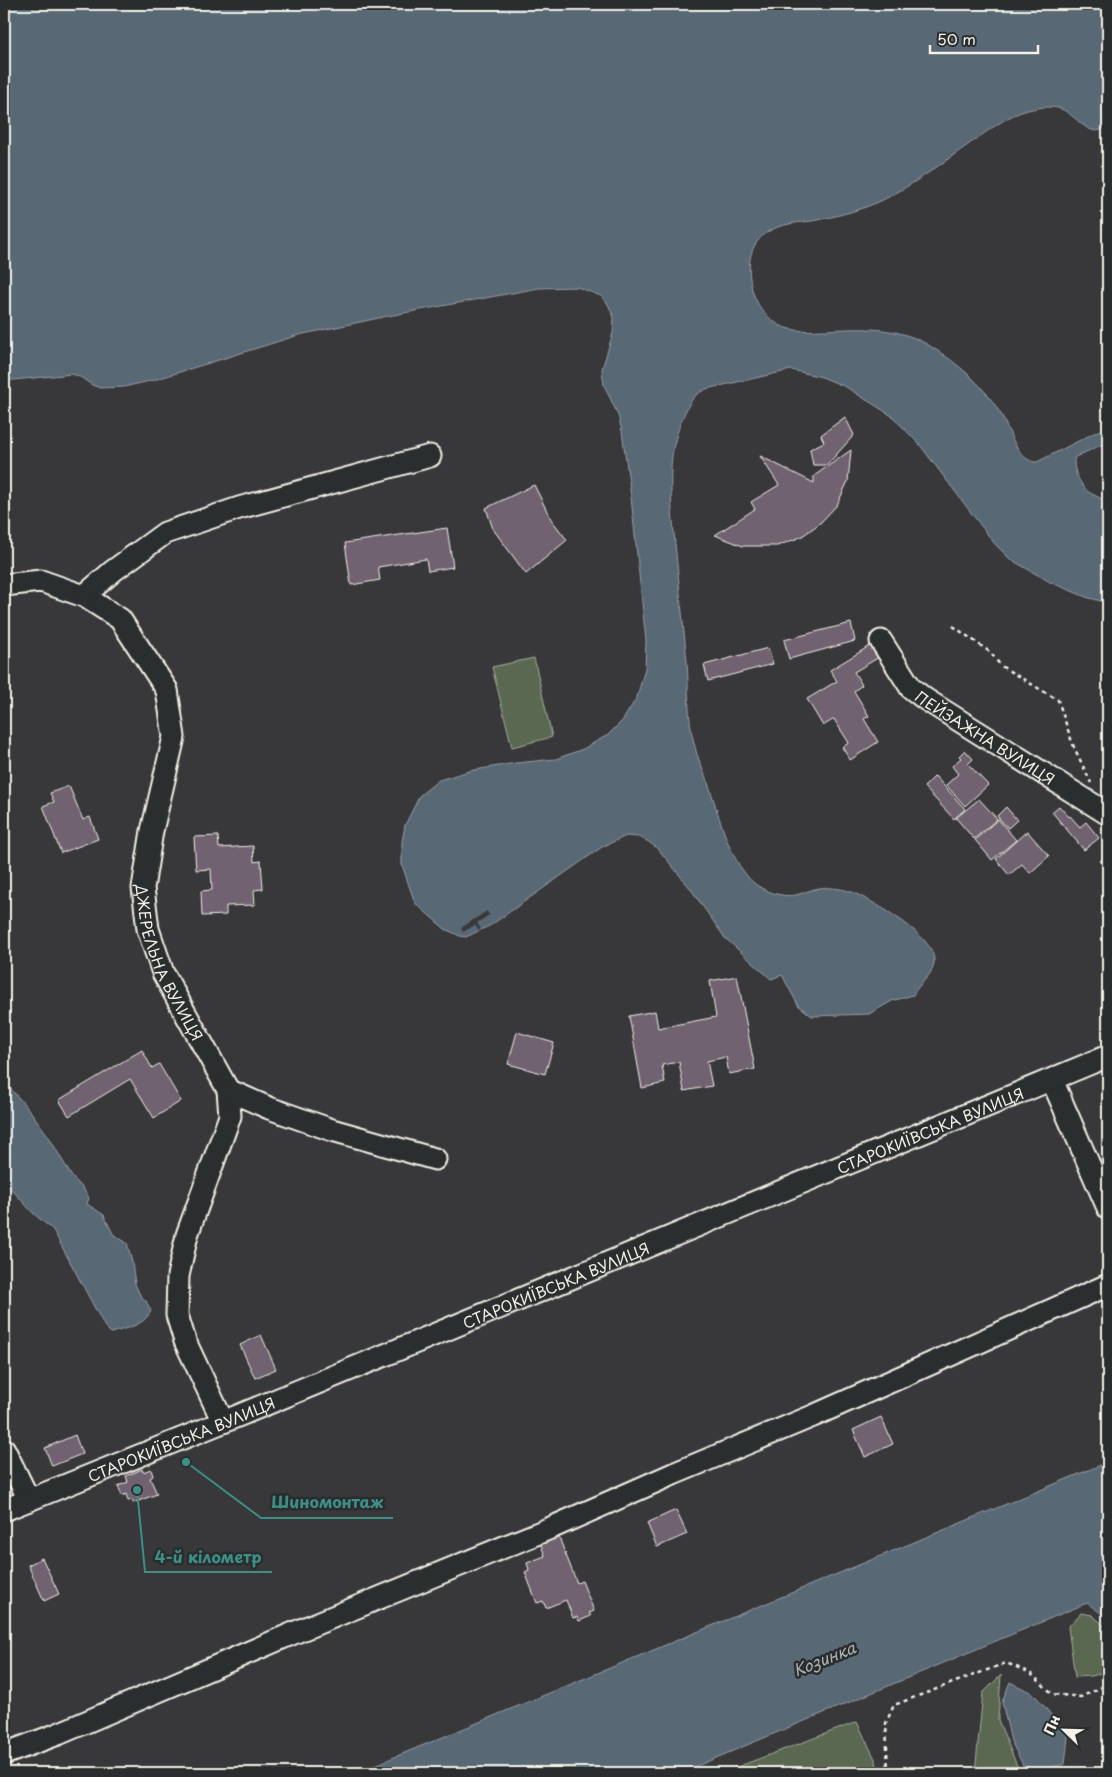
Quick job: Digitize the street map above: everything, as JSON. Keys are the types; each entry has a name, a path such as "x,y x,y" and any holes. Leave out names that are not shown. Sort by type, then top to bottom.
{"street":[{"path":"84,596 113,571 165,534 239,508 430,456"},
{"name":"ДЖЕРЕЛЬНА ВУЛИЦЯ","path":"4,585 41,581 84,596 120,619 167,690 174,737 152,831 143,888 148,929 163,973 228,1090 230,1116 186,1243 178,1276 177,1315 185,1341 223,1422"},
{"name":"ПЕЙЗАЖНА ВУЛИЦЯ","path":"881,641 911,688 925,699 1102,810"},
{"name":"СТАРОКИЇВСЬКА ВУЛИЦЯ","path":"4,1510 223,1422 1108,1056"},
{"path":"1052,1080 1108,1208"},
{"path":"228,1090 269,1108 332,1130 434,1159"},
{"path":"4,1754 58,1734 296,1632 813,1416 1108,1285"},
{"path":"4,1449 29,1500"}],"path":[{"path":"953,626 990,652 1001,666 1058,700 1073,745 1098,796 1102,810"},
{"path":"888,1773 886,1723 894,1705 1006,1662 1029,1672 1054,1694 1081,1698 1108,1684"}],"green space":[{"path":"534,658 552,737 512,747 492,667"},
{"path":"1081,1613 1092,1615 1108,1629 1108,1671 1092,1676 1075,1677 1068,1627"},
{"path":"1001,1675 998,1720 1020,1773 975,1773 983,1693"},
{"path":"857,1722 876,1761 878,1773 721,1773"}],"water":[{"path":"4,4 1108,4 1108,124 1102,129 1096,131 1090,129 1067,112 1057,108 1038,108 1019,113 997,125 928,173 885,199 847,213 814,221 789,224 770,231 757,242 750,258 749,268 751,286 759,305 773,321 784,328 803,330 880,330 918,339 930,346 961,368 988,395 1002,416 1015,445 1031,461 1037,462 1098,431 1106,430 1108,432 1108,442 1075,457 1074,466 1083,486 1090,493 1108,502 1108,603 1086,597 1050,582 1010,559 994,543 920,445 892,416 846,387 822,377 791,370 706,389 696,395 687,407 673,449 671,476 672,505 687,662 690,723 697,753 719,819 734,856 751,881 769,892 789,896 821,888 836,888 850,891 889,912 916,932 933,953 934,963 931,972 913,995 892,1001 869,1014 812,1016 798,1005 782,975 771,979 725,938 690,888 659,850 639,837 626,836 602,847 491,925 466,937 445,929 415,903 402,865 402,842 405,825 420,795 439,780 469,771 516,763 556,759 583,749 608,735 623,720 637,697 645,669 646,641 622,431 618,415 604,385 602,369 613,333 614,318 608,304 601,296 577,287 539,288 388,316 299,335 154,380 124,387 100,388 72,374 4,381"},
{"path":"4,1081 31,1112 49,1137 72,1177 89,1198 87,1204 104,1215 113,1234 127,1243 135,1284 151,1311 139,1323 111,1333 105,1327 53,1230 34,1214 4,1181"},
{"name":"Козинка","path":"1108,1462 1108,1618 1087,1603 680,1773 356,1773"},
{"path":"1010,1682 1034,1694 1068,1737 1065,1764 1027,1773 1011,1741 1002,1702"}],"pier":[{"path":"487,911 489,915 477,923 481,929 479,931 475,925 463,932 461,928"}],"building":[{"path":"845,417 854,435 827,465 813,465 810,449 824,442 821,435"},
{"path":"851,450 848,481 837,505 820,523 801,537 777,546 743,546 715,535 755,509 751,502 779,485 760,456 814,483 814,476"},
{"path":"534,485 551,519 567,540 526,574 493,529 486,508"},
{"path":"447,528 453,567 428,571 426,559 378,567 380,580 351,585 345,543"},
{"path":"851,623 855,641 789,659 784,640"},
{"path":"873,644 881,656 854,672 862,685 854,691 869,716 864,719 878,742 850,760 842,747 849,743 834,719 823,726 807,699 837,681 830,670"},
{"path":"768,648 773,664 708,681 704,665"},
{"path":"965,750 973,759 968,764 988,785 965,806 946,785 958,774 952,766 961,758 959,756"},
{"path":"935,776 965,809 954,819 924,787"},
{"path":"69,786 83,820 90,817 98,839 61,853 43,806 54,802 50,793"},
{"path":"979,799 997,819 974,839 956,818"},
{"path":"1059,806 1080,827 1086,822 1099,838 1084,850 1052,812"},
{"path":"1006,807 1017,820 1008,828 997,816"},
{"path":"998,819 1016,840 992,860 975,840"},
{"path":"1027,831 1049,856 1030,873 1022,864 1009,875 996,859"},
{"path":"218,836 219,848 253,846 254,862 261,861 263,889 254,890 255,905 226,906 226,915 202,916 201,891 212,890 211,869 196,870 194,837"},
{"path":"1108,853 1108,870 1100,861"},
{"path":"737,976 755,1069 729,1074 726,1057 707,1061 712,1086 684,1091 679,1062 662,1065 665,1083 642,1088 629,1016 655,1011 658,1028 716,1017 710,981"},
{"path":"517,1032 554,1043 545,1074 508,1064"},
{"path":"142,1050 152,1068 159,1064 181,1101 154,1118 130,1079 69,1116 59,1100"},
{"path":"261,1335 276,1369 255,1378 240,1345"},
{"path":"881,1417 893,1444 865,1457 853,1430"},
{"path":"75,1435 82,1454 52,1466 45,1448"},
{"path":"142,1469 143,1472 151,1469 153,1476 150,1478 157,1494 133,1503 132,1500 128,1501 126,1494 122,1496 118,1486 128,1482 126,1476"},
{"path":"676,1510 687,1534 657,1547 647,1523"},
{"path":"558,1535 577,1583 582,1581 594,1611 589,1613 591,1616 579,1621 577,1617 573,1618 566,1600 546,1608 543,1601 537,1603 525,1572 529,1570 527,1563 545,1556 540,1542"},
{"path":"42,1558 59,1594 44,1601 28,1565"}],"place":[{"name":"Шиномонтаж","path":"186,1462"},
{"name":"4-й кілометр","path":"137,1490"}]}
